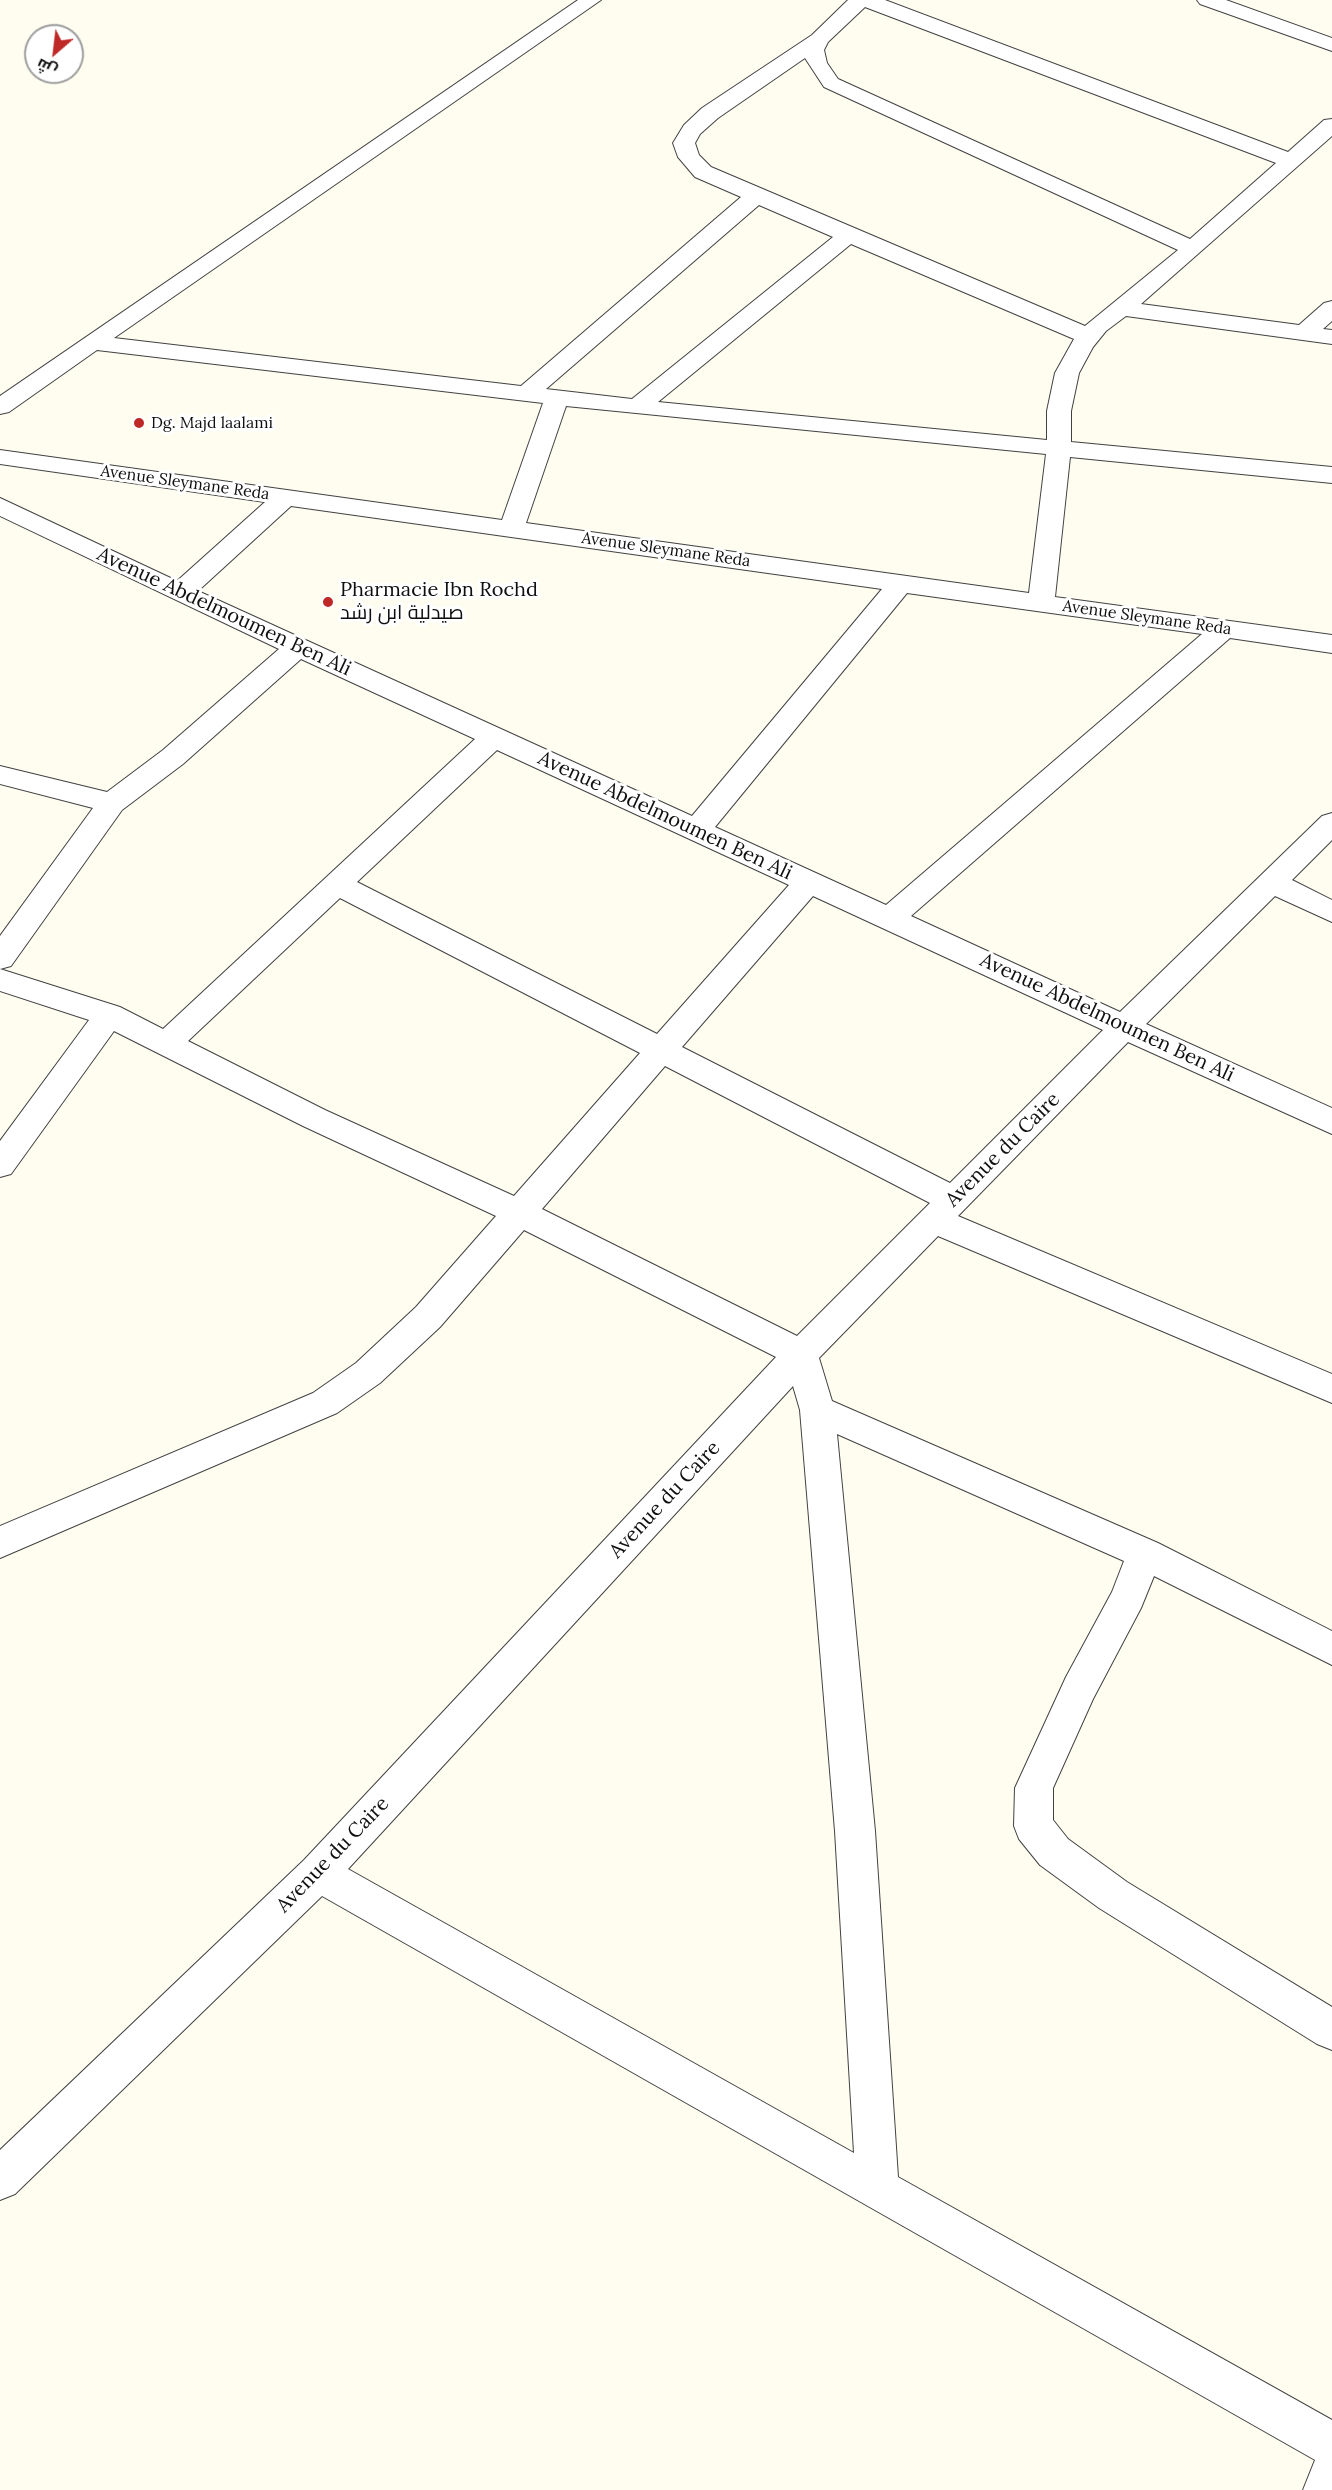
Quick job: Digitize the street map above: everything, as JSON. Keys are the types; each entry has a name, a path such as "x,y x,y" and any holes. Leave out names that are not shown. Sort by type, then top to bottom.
{"street":[{"path":"0,407 591,0"},
{"path":"860,0 819,39 710,113 692,130 684,143 689,157 703,172 756,196 1090,337"},
{"path":"866,0 1291,161"},
{"path":"1207,0 1332,45"},
{"path":"819,39 814,50 817,63 831,83 1193,249"},
{"path":"1041,603 1059,447 1059,411 1067,373 1090,337 1119,308 1159,279 1332,124"},
{"path":"526,394 756,196"},
{"path":"637,407 849,235"},
{"path":"1119,308 1332,337"},
{"path":"1304,334 1332,308"},
{"path":"92,342 637,407 1332,475"},
{"path":"512,529 557,398"},
{"name":"Avenue Sleymane Reda","path":"0,457 1332,644"},
{"path":"180,593 285,497"},
{"name":"Avenue Abdelmoumen Ben Ali","path":"0,506 180,593 1332,1122"},
{"path":"696,830 901,584"},
{"path":"890,918 1224,629"},
{"path":"0,958 112,803 173,757 298,647"},
{"path":"166,1044 494,737"},
{"path":"0,775 112,803"},
{"name":"Avenue du Caire","path":"0,2179 318,1873 801,1354 1125,1026 1332,823"},
{"path":"0,1542 325,1403 368,1373 428,1317 808,881"},
{"path":"1271,882 1332,912"},
{"path":"337,884 660,1050 944,1210 1332,1389"},
{"path":"0,980 109,1015 314,1118 518,1212 801,1354 817,1410 855,1831 878,2190"},
{"path":"0,1165 109,1015"},
{"path":"817,1410 1145,1554 1332,1649"},
{"path":"1145,1554 1128,1597 1079,1689 1034,1788 1033,1826 1054,1851 1113,1895 1332,2030"},
{"path":"318,1873 1332,2445"},
{"path":"1326,2490 1332,2473"}],"place":[{"name":"Dg. Majd laalami","path":"139,423"},
{"name":"Pharmacie Ibn Rochd صيدلية ابن رشد","path":"328,602"}]}
